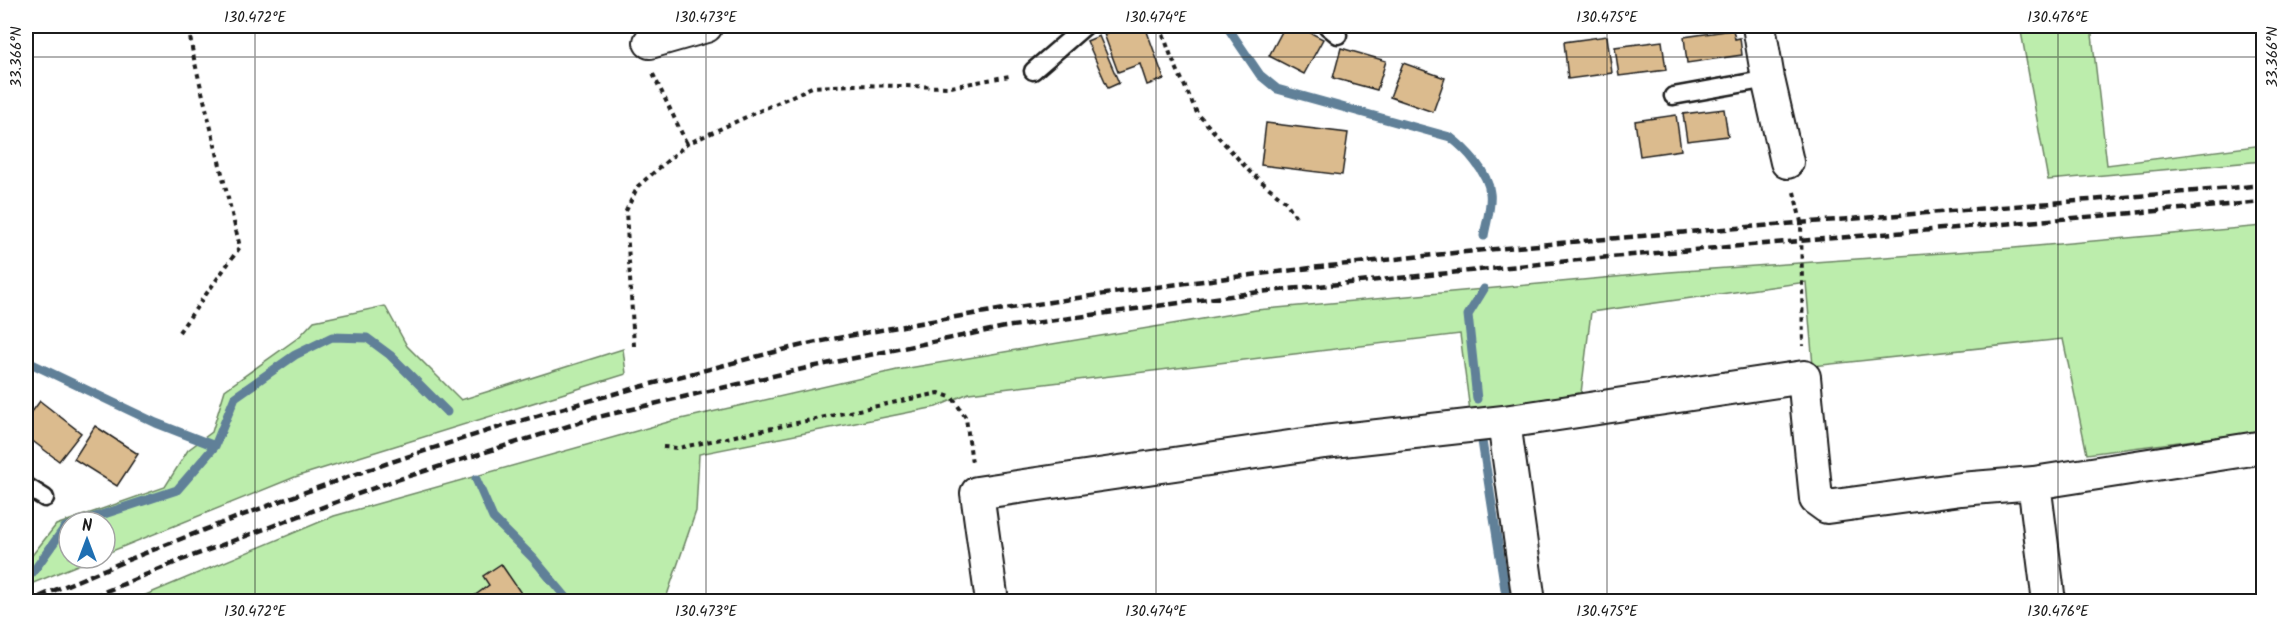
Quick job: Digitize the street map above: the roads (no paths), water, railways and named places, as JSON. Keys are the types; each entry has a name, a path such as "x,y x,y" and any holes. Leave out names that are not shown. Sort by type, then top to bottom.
{"street":[{"path":"650,42 706,26"},
{"path":"1759,26 1767,79 1787,162"},
{"path":"992,602 977,493 1324,442 1504,422 1804,377 1816,499 1827,507 1961,489 2034,483 2264,447"},
{"path":"1504,422 1529,602"},
{"path":"2034,483 2049,602"}],"lane":[{"path":"1033,71 1085,26"},
{"path":"1673,96 1767,79"},
{"path":"26,486 45,498"}],"waterway":[{"path":"1228,28 1260,75 1277,89 1450,137 1469,154 1481,169 1488,185 1490,203 1484,236"},
{"path":"1477,399 1468,315 1484,289"},
{"path":"26,361 156,423 215,446 235,397 295,355 332,337 367,338 390,355 447,412"},
{"path":"1482,441 1507,602"},
{"path":"116,510 177,490 215,446"},
{"path":"476,479 493,518 533,558 570,602"},
{"path":"26,575 33,572 57,538"}],"railway":[{"path":"27,602 271,504 437,447 605,396 812,343 992,311 1173,285 1354,263 1536,245 2264,185"},
{"path":"80,602 179,561 390,482 594,418 811,367 1005,327 1259,292 1609,257 2264,202"}]}
